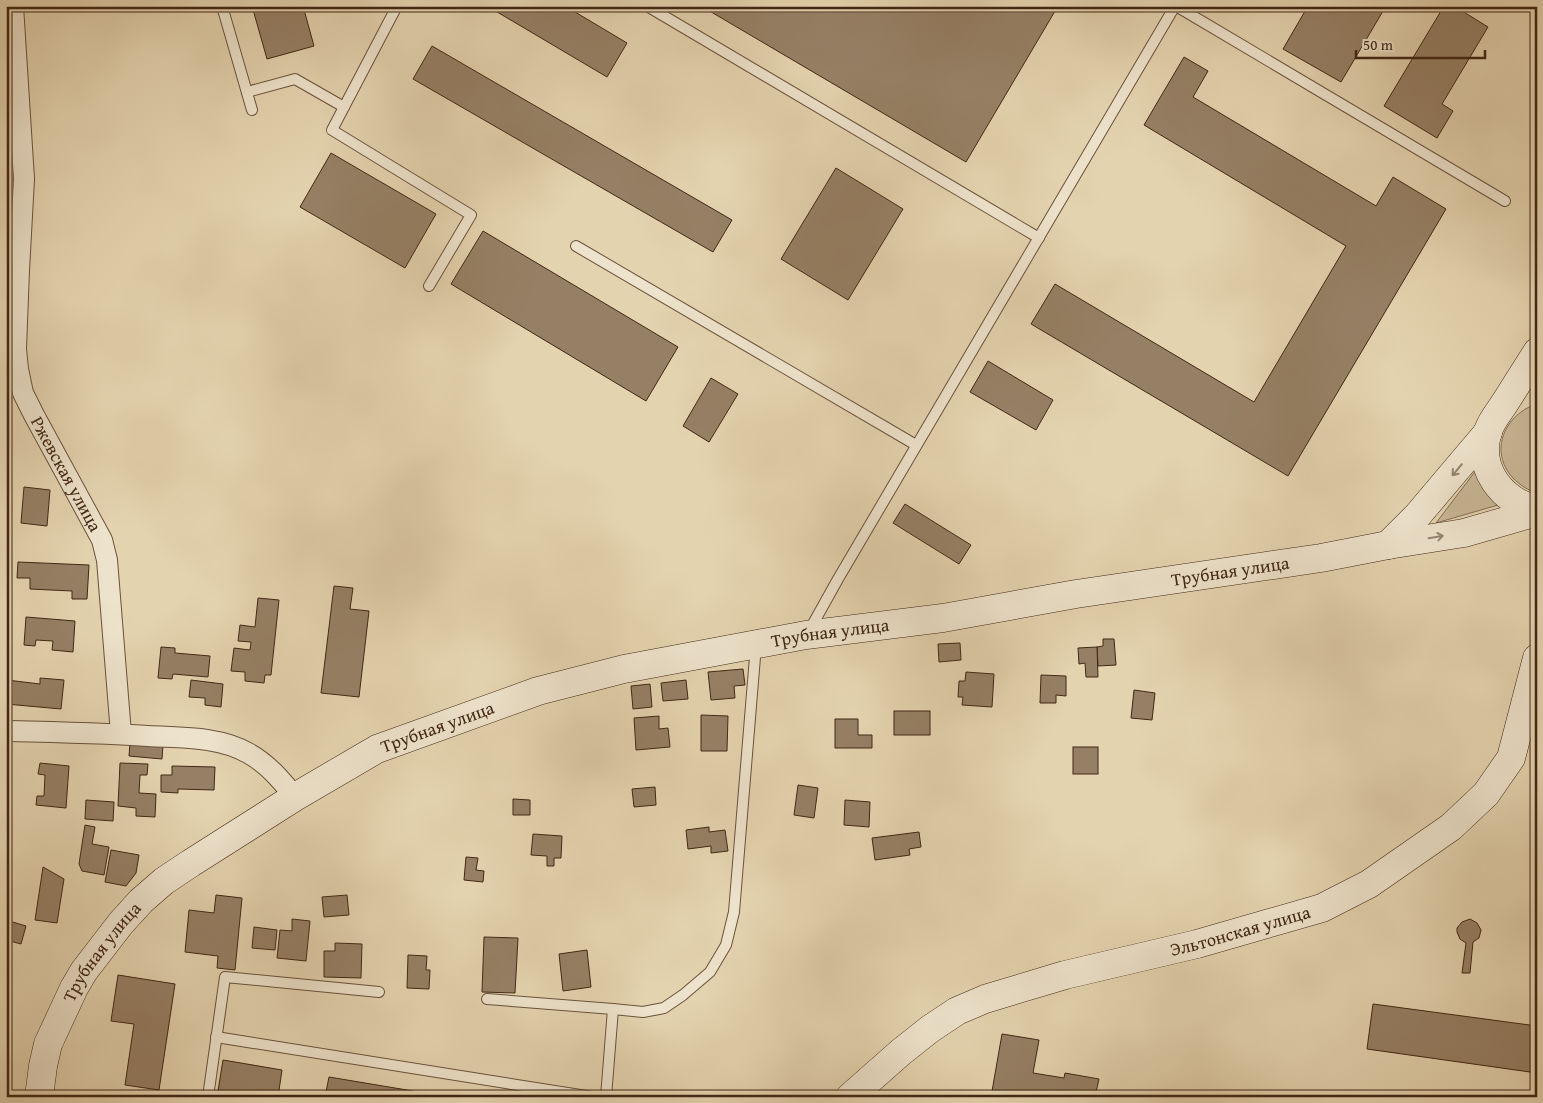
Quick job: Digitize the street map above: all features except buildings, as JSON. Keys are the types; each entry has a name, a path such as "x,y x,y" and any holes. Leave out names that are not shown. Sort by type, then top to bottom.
{"main road":[{"path":"1537,352 1494,417 1485,447 1492,478 1501,491 1513,501 1537,511"},
{"path":"1504,404 1528,390 1537,388"},
{"path":"1388,545 1417,516 1488,432"},
{"name":"Трубная улица","path":"39,1097 48,1044 65,1006 84,971 121,923 141,901 164,881 295,797 377,749 538,691 624,669 806,636 943,618 1076,594 1321,558 1464,533 1537,511"},
{"name":"Эльтонская улица","path":"850,1097 930,1029 957,1011 985,999 1065,975 1197,944 1322,908 1369,884 1451,827 1486,794 1511,758 1537,658"}],"street":[{"name":"Ржевская улица","path":"13,6 24,179 16,348 18,369 23,393 102,540 107,560 121,734"},
{"path":"6,731 121,734 205,739 222,742 248,752 275,772 295,797"}],"lane":[{"path":"222,6 252,110"},
{"path":"397,6 332,130 471,214 429,286"},
{"path":"647,6 1039,238"},
{"path":"806,636 916,445 1175,6 1505,201"},
{"path":"247,92 295,79 344,107"},
{"path":"576,246 916,445"},
{"path":"487,999 644,1012 664,1008 710,972 726,945 734,912 756,644"},
{"path":"208,1097 225,977 380,992"},
{"path":"606,1097 613,1009"},
{"path":"216,1037 593,1097"}],"shaded area":[{"path":"1537,404 1537,492 1524,487 1513,478 1502,456 1501,445 1509,425 1516,416"},
{"path":"1480,465 1505,503 1436,523"}]}
